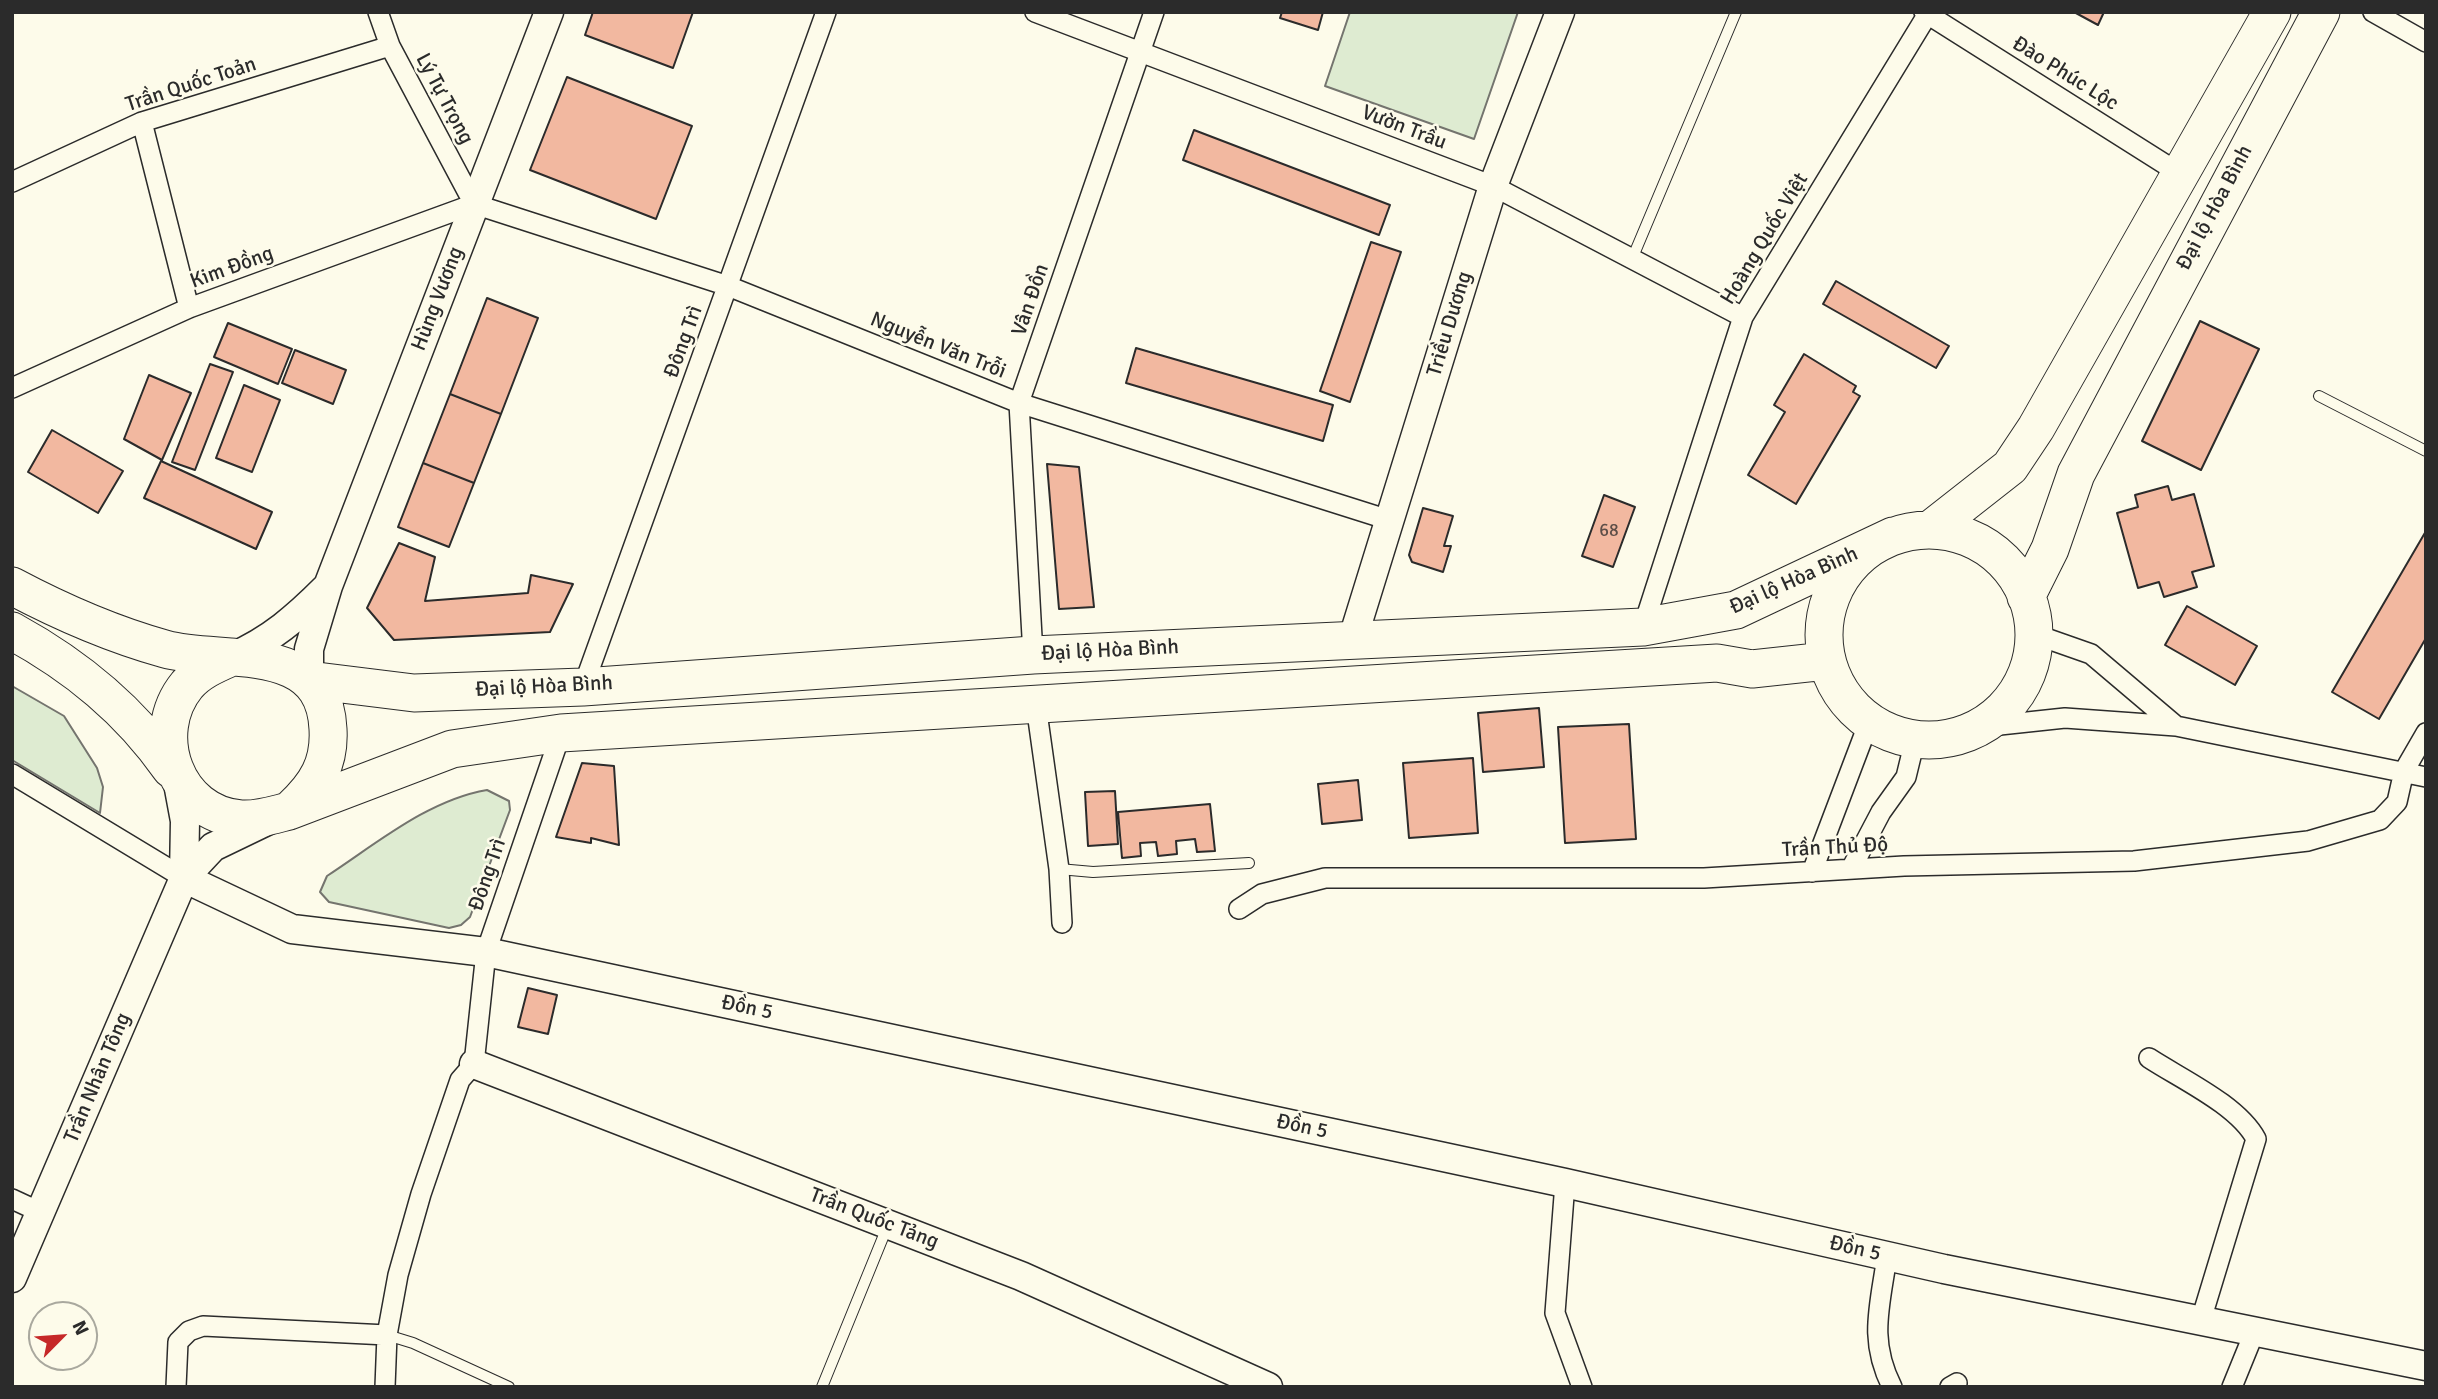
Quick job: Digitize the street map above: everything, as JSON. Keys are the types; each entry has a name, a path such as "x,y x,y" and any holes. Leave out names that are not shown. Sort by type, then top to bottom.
{"highway":[{"name":"Đại lộ Hòa Bình","path":"1931,529 2010,467 2036,428 2182,175 2272,12"},
{"name":"Đại lộ Hòa Bình","path":"2026,597 2050,549 2076,474 2219,199 2321,12"},
{"path":"2182,175 2219,199"},
{"path":"1931,529 1968,538 1993,552 2013,572 2026,597 2034,634 2030,662 2020,688 2003,711 1981,727 1949,739 1915,740 1869,722 1842,696 1826,661 1824,622 1835,585 1859,555 1893,536 1931,529"},
{"name":"Đại lộ Hòa Bình","path":"309,680 414,693 583,687 1033,655 1643,627 1736,610 1893,536"},
{"path":"12,586 61,612 167,650 271,660 309,680 328,724 328,749 321,773 307,794 289,811"},
{"path":"12,631 85,675 144,731 194,798 215,812 240,819 265,818 289,811 452,749 561,733 1717,663 1752,669 1826,661"},
{"path":"1344,687 1347,641"},
{"path":"1033,655 1036,705"},
{"path":"177,778 169,755 168,730 174,705 188,684 208,668 232,657"},
{"path":"561,733 583,687"}],"street":[{"name":"Lý Tự Trọng","path":"378,12 390,46 474,204"},
{"name":"Hùng Vương","path":"309,680 309,649 328,586 549,12"},
{"name":"Đông Trì","path":"583,687 826,12"},
{"name":"Vườn Trầu","path":"1035,12 1493,187 1743,317"},
{"name":"Vân Đồn","path":"1033,655 1019,403 1154,12"},
{"name":"Triều Dương","path":"1347,641 1389,520 1493,187 1560,12"},
{"path":"2373,12 2426,42"},
{"name":"Đào Phúc Lộc","path":"1927,13 2182,175"},
{"name":"Hoàng Quốc Việt","path":"1643,627 1743,317 1927,13"},
{"name":"Trần Quốc Toản","path":"12,182 142,122 390,46"},
{"path":"142,122 189,308"},
{"name":"Nguyễn Văn Trỗi","path":"474,204 728,286 1019,403 1389,520"},
{"name":"Kim Đồng","path":"12,388 189,308 474,204"},
{"path":"232,657 259,645 289,625 328,586"},
{"path":"2034,634 2091,654 2176,726"},
{"path":"1036,705 1059,869 1062,923"},
{"path":"1981,727 2065,718 2176,726 2426,777"},
{"path":"1812,872 1869,722"},
{"name":"Đông Trì","path":"474,1064 486,952 561,733"},
{"name":"Trần Thủ Độ","path":"1239,909 1262,894 1325,878 1704,878 1852,869 2134,862 2308,841 2380,820 2396,802 2404,771 2426,733"},
{"path":"1852,869 1881,812 1906,777 1915,740"},
{"path":"12,774 184,878"},
{"path":"177,778 185,821 184,878"},
{"path":"184,878 213,847 289,811"},
{"name":"Đồn 5","path":"184,878 292,929 486,952 1565,1183 1886,1256 2426,1366"},
{"name":"Trần Nhân Tông","path":"12,1278 184,878"},
{"path":"2149,1058 2234,1113 2250,1128 2256,1139 2201,1320"},
{"path":"385,1387 387,1335 398,1275 421,1194 460,1080 474,1064"},
{"name":"Trần Quốc Tảng","path":"474,1064 1021,1276 1268,1387"},
{"path":"1565,1183 1555,1313 1582,1387"},
{"path":"12,1199 40,1212"},
{"path":"1886,1256 1876,1330 1877,1352 1892,1387"},
{"path":"176,1387 178,1342 189,1331 202,1326 387,1335"},
{"path":"2232,1387 2254,1333"}],"lane":[{"path":"1632,259 1736,12"},
{"path":"2319,396 2426,451"},
{"path":"1059,869 1093,872 1249,863"},
{"path":"821,1387 889,1224"},
{"path":"387,1335 414,1343 509,1387"}],"green space":[{"path":"1350,12 1518,12 1474,139 1325,86"},
{"path":"12,686 64,716 97,768 103,787 100,813 12,760"},
{"path":"487,790 509,801 510,810 470,917 461,925 449,928 329,902 320,892 327,876 403,825 444,803"}],"building":[{"path":"593,12 693,12 673,68 585,35"},
{"path":"1282,12 1323,12 1318,30 1280,18"},
{"path":"2074,12 2104,12 2098,25"},
{"path":"567,77 692,126 656,219 530,170"},
{"path":"1194,130 1390,205 1379,235 1183,160"},
{"path":"1371,242 1401,252 1350,402 1320,391"},
{"path":"1836,281 1949,346 1936,368 1823,304"},
{"path":"487,298 538,318 501,414 450,394"},
{"path":"2200,321 2259,349 2201,470 2142,441"},
{"path":"228,323 292,349 278,384 214,357"},
{"path":"1136,348 1333,405 1323,441 1126,383"},
{"path":"295,350 346,370 333,404 282,383"},
{"path":"1804,354 1856,386 1853,392 1860,396 1796,504 1748,475 1785,412 1774,405"},
{"path":"210,364 233,372 195,470 172,462"},
{"path":"149,375 191,393 162,460 124,439"},
{"path":"244,385 280,400 252,472 216,458"},
{"path":"450,394 501,414 474,483 423,463"},
{"path":"52,430 123,471 98,513 28,472"},
{"path":"161,461 272,512 256,549 144,498"},
{"path":"423,463 474,483 449,547 398,527"},
{"path":"1047,464 1079,467 1094,607 1059,609"},
{"path":"2168,486 2172,500 2194,494 2214,566 2192,572 2197,587 2164,597 2159,582 2138,588 2117,513 2138,507 2135,495"},
{"path":"1604,495 1635,507 1613,567 1582,556"},
{"path":"1423,508 1453,516 1444,546 1451,546 1443,572 1412,562 1409,555"},
{"path":"2426,531 2426,638 2379,719 2332,692"},
{"path":"399,543 435,557 425,601 528,593 531,575 573,584 550,632 394,640 367,608"},
{"path":"2187,606 2257,646 2235,685 2165,645"},
{"path":"1539,708 1544,767 1483,772 1478,713"},
{"path":"1629,724 1636,839 1565,843 1558,727"},
{"path":"1473,758 1478,833 1409,838 1403,763"},
{"path":"582,763 614,766 619,845 591,838 591,843 556,837"},
{"path":"1358,780 1362,820 1322,824 1318,784"},
{"path":"1115,791 1118,844 1088,846 1085,792"},
{"path":"1210,804 1215,851 1197,852 1195,839 1176,841 1177,854 1158,856 1156,842 1140,843 1141,856 1122,858 1118,812"},
{"path":"528,988 557,995 548,1034 518,1027"}]}
